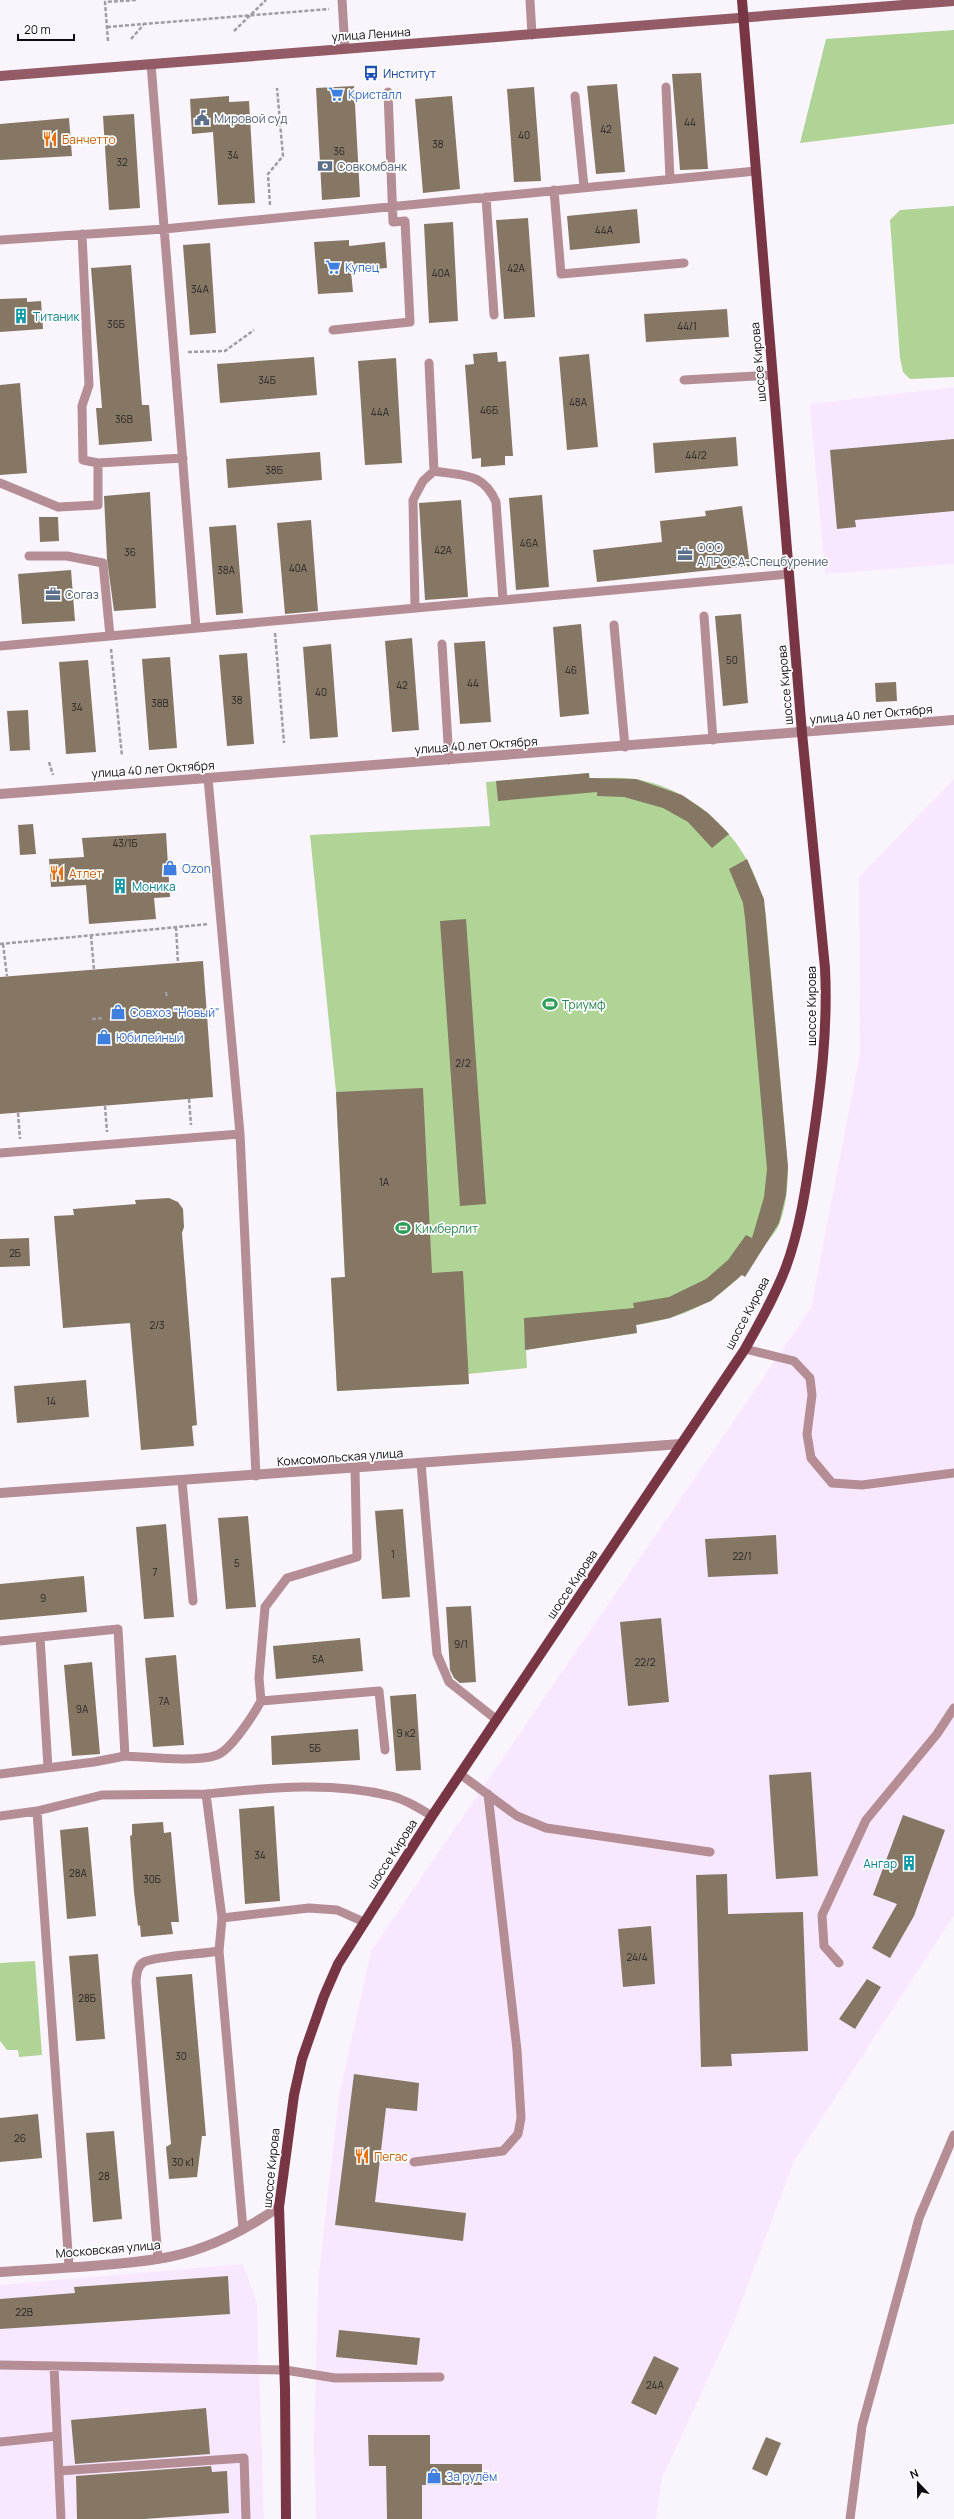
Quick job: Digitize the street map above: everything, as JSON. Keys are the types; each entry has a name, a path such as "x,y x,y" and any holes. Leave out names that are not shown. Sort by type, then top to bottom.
{"main road":[{"name":"шоссе Кирова","path":"286,2519 285,2370 279,2208 288,2129 302,2059 338,1964 432,1816 745,1349 778,1285 795,1236 805,1193 824,1057 826,1026 825,968 802,733 742,0"},
{"name":"улица Ленина","path":"0,76 954,1"}],"street":[{"name":"улица 40 лет Октября","path":"0,794 624,747 954,720"},
{"name":"Комсомольская улица","path":"0,1493 355,1469 681,1444"},
{"name":"Московская улица","path":"0,2272 158,2259 189,2251 243,2229 279,2208"}],"lane":[{"path":"530,0 532,35"},
{"path":"342,4 345,49"},
{"path":"151,64 196,628"},
{"path":"666,87 670,179"},
{"path":"333,330 410,322 405,221 393,222 388,92"},
{"path":"575,96 584,187"},
{"path":"0,240 164,229 756,171"},
{"path":"554,190 561,274 684,263"},
{"path":"486,197 494,315"},
{"path":"82,234 89,385 82,406 83,460 98,463 182,458"},
{"path":"429,363 434,471"},
{"path":"684,380 773,375"},
{"path":"0,483 58,507 98,505 98,463"},
{"path":"434,471 479,479 492,492 496,502 503,600"},
{"path":"415,608 413,500 423,481 434,471"},
{"path":"29,556 67,556 103,562 110,636"},
{"path":"0,646 789,574"},
{"path":"704,616 713,740"},
{"path":"614,625 624,747"},
{"path":"442,644 449,760"},
{"path":"208,778 240,1134 256,1476"},
{"path":"0,1153 240,1134"},
{"path":"745,1349 794,1360 810,1378 812,1395 807,1434 811,1458 832,1483 862,1485 954,1473"},
{"path":"421,1463 437,1654 449,1682 497,1720"},
{"path":"0,1774 125,1756 182,1759 218,1755 248,1725 261,1700 259,1678 265,1608 287,1578 357,1557 355,1469"},
{"path":"182,1481 193,1601"},
{"path":"0,1641 118,1629 125,1756"},
{"path":"40,1637 48,1768"},
{"path":"261,1700 379,1691 384,1750"},
{"path":"839,1963 824,1946 822,1914 866,1820 937,1734 954,1708"},
{"path":"460,1774 517,1816 546,1828 710,1852"},
{"path":"0,1816 37,1810 102,1795 206,1794 291,1786 391,1796 410,1803 432,1816"},
{"path":"206,1794 222,1918 219,1951 243,2229"},
{"path":"414,2162 502,2151 518,2134 521,2118 517,2050 488,1794"},
{"path":"37,1810 69,2266"},
{"path":"222,1918 309,1908 337,1910 364,1922"},
{"path":"158,2259 136,1981 138,1969 144,1962 161,1958 219,1951"},
{"path":"850,2519 862,2426 919,2218 954,2135"},
{"path":"0,2365 285,2370 336,2378 440,2377"},
{"path":"54,2366 61,2519"},
{"path":"0,2442 57,2436"},
{"path":"59,2471 244,2458 246,2519"}],"path":[{"path":"108,41 105,2 136,0"},
{"path":"234,31 266,0"},
{"path":"107,27 251,15 342,4"},
{"path":"131,39 145,24"},
{"path":"270,202 268,174 283,156 277,88"},
{"path":"188,352 225,351 254,330"},
{"path":"275,634 284,743"},
{"path":"111,647 122,756"},
{"path":"8,976 1,944 221,923"},
{"path":"176,927 178,963"},
{"path":"91,935 94,970"},
{"path":"166,992 167,998"},
{"path":"92,1019 104,1018"},
{"path":"189,1099 192,1138"},
{"path":"105,1106 107,1144"},
{"path":"18,1113 20,1151"}],"shaded area":[{"path":"954,387 954,564 825,574 810,404"},
{"path":"954,779 954,1915 794,2161 734,2322 662,2478 656,2519 316,2519 314,2444 318,2281 339,2096 371,1951 811,1308 860,1053 859,877"},
{"path":"243,2264 257,2303 264,2519 0,2519 0,2285"}],"green space":[{"path":"954,30 954,124 800,143 826,39"},
{"path":"954,206 954,377 910,379 903,372 900,358 890,220 900,210"},
{"name":"Триумф","path":"589,773 590,778 635,779 659,785 682,796 704,809 722,826 738,846 751,867 761,891 766,915 788,1167 786,1198 781,1220 778,1227 753,1261 726,1289 711,1300 677,1316 636,1325 637,1333 526,1350 527,1368 468,1374 469,1384 337,1391 331,1278 345,1277 336,1092 310,835 490,826 486,782"},
{"path":"35,1961 42,2055 19,2057 18,2050 7,2050 0,2041 0,1963"}],"building":[{"path":"701,73 708,169 680,170 672,74"},
{"path":"617,84 625,172 596,174 587,86"},
{"path":"354,86 360,197 322,200 316,88"},
{"path":"534,87 541,181 514,182 507,89"},
{"path":"229,96 229,102 249,101 255,203 218,205 213,132 192,134 190,99"},
{"path":"452,96 460,189 423,193 415,99"},
{"path":"134,114 140,208 109,210 103,116"},
{"path":"69,118 72,156 0,160 0,124"},
{"path":"637,209 640,243 570,250 567,216"},
{"path":"528,218 535,317 504,319 496,220"},
{"path":"453,222 458,321 429,323 424,224"},
{"name":"Купец","path":"349,240 349,246 385,242 387,268 351,271 353,292 318,294 314,242"},
{"path":"210,243 216,333 190,335 183,245"},
{"path":"131,265 142,405 149,405 152,441 99,445 96,408 102,408 91,268"},
{"name":"Титаник","path":"27,298 27,302 41,301 43,329 0,332 0,299"},
{"path":"727,309 729,337 646,342 644,314"},
{"path":"497,352 498,362 506,361 513,456 505,456 505,465 481,467 481,458 472,459 465,365 474,364 473,354"},
{"path":"589,354 598,447 567,450 559,357"},
{"path":"314,357 317,395 220,403 217,364"},
{"path":"396,358 402,463 365,465 358,361"},
{"path":"20,383 27,473 0,475 0,385"},
{"path":"736,437 738,466 655,473 653,443"},
{"path":"954,439 954,511 855,520 856,527 837,529 830,450"},
{"path":"320,452 322,480 228,488 226,459"},
{"path":"150,492 156,608 114,611 107,559 104,496"},
{"path":"542,495 549,587 516,590 509,498"},
{"path":"461,500 468,597 425,600 419,503"},
{"path":"742,506 750,566 597,582 593,550 662,542 660,521 706,516 705,511"},
{"path":"39,517 58,517 59,541 40,542"},
{"path":"311,520 318,611 285,614 277,523"},
{"path":"236,525 243,613 216,615 209,527"},
{"path":"71,570 75,621 22,624 18,574"},
{"path":"741,614 748,703 723,706 715,616"},
{"path":"581,624 589,714 560,717 553,627"},
{"path":"412,638 419,730 392,732 385,641"},
{"path":"485,641 491,722 460,724 454,643"},
{"path":"331,644 338,737 310,739 303,647"},
{"path":"247,653 254,744 227,746 219,655"},
{"path":"170,657 177,748 149,750 142,659"},
{"path":"88,660 96,752 66,754 59,662"},
{"path":"896,682 897,701 876,702 875,683"},
{"path":"28,710 30,750 10,751 7,711"},
{"path":"589,773 589,778 636,779 682,795 708,813 729,834 712,848 688,822 663,808 624,797 597,796 597,792 498,801 496,781"},
{"path":"33,824 36,854 20,855 18,825"},
{"name":"Моника","path":"166,833 170,897 154,898 156,919 89,924 86,885 51,887 49,859 84,857 82,838"},
{"path":"747,859 764,899 788,1167 786,1195 779,1223 745,1277 742,1275 711,1301 670,1318 636,1325 637,1333 525,1350 524,1318 634,1308 633,1303 669,1297 706,1279 728,1260 746,1235 752,1238 764,1197 767,1169 745,918 743,903 729,869"},
{"path":"466,919 486,1204 460,1206 440,921"},
{"name":"Юбилейный","path":"203,961 213,1097 0,1114 0,977"},
{"path":"423,1088 432,1273 463,1271 469,1384 337,1391 331,1278 345,1277 336,1092"},
{"path":"169,1198 178,1202 183,1209 184,1227 182,1233 197,1425 192,1426 194,1446 141,1450 130,1323 63,1328 54,1216 74,1215 73,1209 136,1204 135,1200"},
{"path":"29,1238 30,1266 0,1267 0,1239"},
{"path":"86,1380 89,1417 17,1423 14,1386"},
{"path":"403,1509 410,1597 382,1599 375,1511"},
{"path":"248,1516 256,1607 226,1609 218,1518"},
{"path":"166,1524 174,1617 144,1619 136,1527"},
{"path":"776,1535 778,1574 708,1577 705,1539"},
{"path":"84,1576 87,1612 0,1620 0,1584"},
{"path":"471,1606 476,1682 460,1683 454,1678 450,1670 446,1607"},
{"path":"661,1618 669,1702 628,1706 620,1622"},
{"path":"360,1638 363,1671 276,1679 273,1646"},
{"path":"176,1655 184,1745 153,1747 145,1658"},
{"path":"92,1662 100,1754 72,1756 64,1665"},
{"path":"416,1694 421,1770 396,1771 390,1696"},
{"path":"358,1729 360,1760 272,1765 271,1736"},
{"path":"811,1772 818,1876 776,1879 769,1775"},
{"path":"274,1806 280,1901 245,1904 239,1809"},
{"name":"Ангар","path":"903,1815 945,1830 914,1916 890,1958 872,1948 897,1904 873,1895"},
{"path":"163,1822 164,1833 171,1832 179,1922 171,1922 173,1934 141,1937 140,1925 138,1926 134,1892 130,1836 132,1835 132,1824"},
{"path":"88,1827 96,1916 67,1919 60,1830"},
{"path":"727,1874 728,1914 803,1912 808,2051 731,2054 732,2066 701,2067 696,1875"},
{"path":"651,1926 655,1984 623,1987 618,1929"},
{"path":"98,1954 105,2039 76,2041 69,1956"},
{"path":"192,1974 206,2136 202,2136 197,2177 169,2179 166,2147 171,2144 156,1977"},
{"path":"867,1979 881,1987 855,2029 839,2019"},
{"name":"Пегас","path":"354,2074 419,2083 417,2111 386,2108 375,2202 466,2213 463,2241 335,2225"},
{"path":"38,2114 42,2158 0,2162 0,2118"},
{"path":"114,2131 122,2219 93,2222 86,2133"},
{"path":"228,2276 230,2314 0,2329 0,2299 75,2293 74,2287"},
{"path":"339,2330 420,2338 417,2365 336,2357"},
{"path":"654,2356 679,2368 656,2415 631,2403"},
{"path":"206,2408 210,2454 75,2464 71,2420"},
{"name":"За рулём","path":"368,2435 430,2435 430,2464 482,2464 482,2485 422,2485 422,2519 387,2519 386,2466 369,2466"},
{"path":"766,2437 781,2443 767,2476 752,2469"},
{"path":"211,2466 212,2472 227,2471 229,2513 144,2519 77,2519 76,2476"}],"place":[{"name":"Институт","path":"371,73"},
{"name":"Кристалл","path":"336,94"},
{"name":"Мировой суд","path":"202,118"},
{"name":"Банчетто","path":"50,139"},
{"name":"Совкомбанк","path":"325,166"},
{"name":"Купец","path":"333,267"},
{"name":"Титаник","path":"21,316"},
{"name":"ООО АЛРОСА-Спецбурение","path":"685,554"},
{"name":"Согаз","path":"53,594"},
{"name":"Ozon","path":"170,868"},
{"name":"Атлет","path":"57,873"},
{"name":"Моника","path":"120,886"},
{"name":"Триумф","path":"550,1004"},
{"name":"Совхоз \"Новый\"","path":"118,1012"},
{"name":"Юбилейный","path":"104,1037"},
{"name":"Кимберлит","path":"403,1228"},
{"name":"Ангар","path":"909,1863"},
{"name":"Пегас","path":"362,2156"},
{"name":"За рулём","path":"434,2476"}]}
